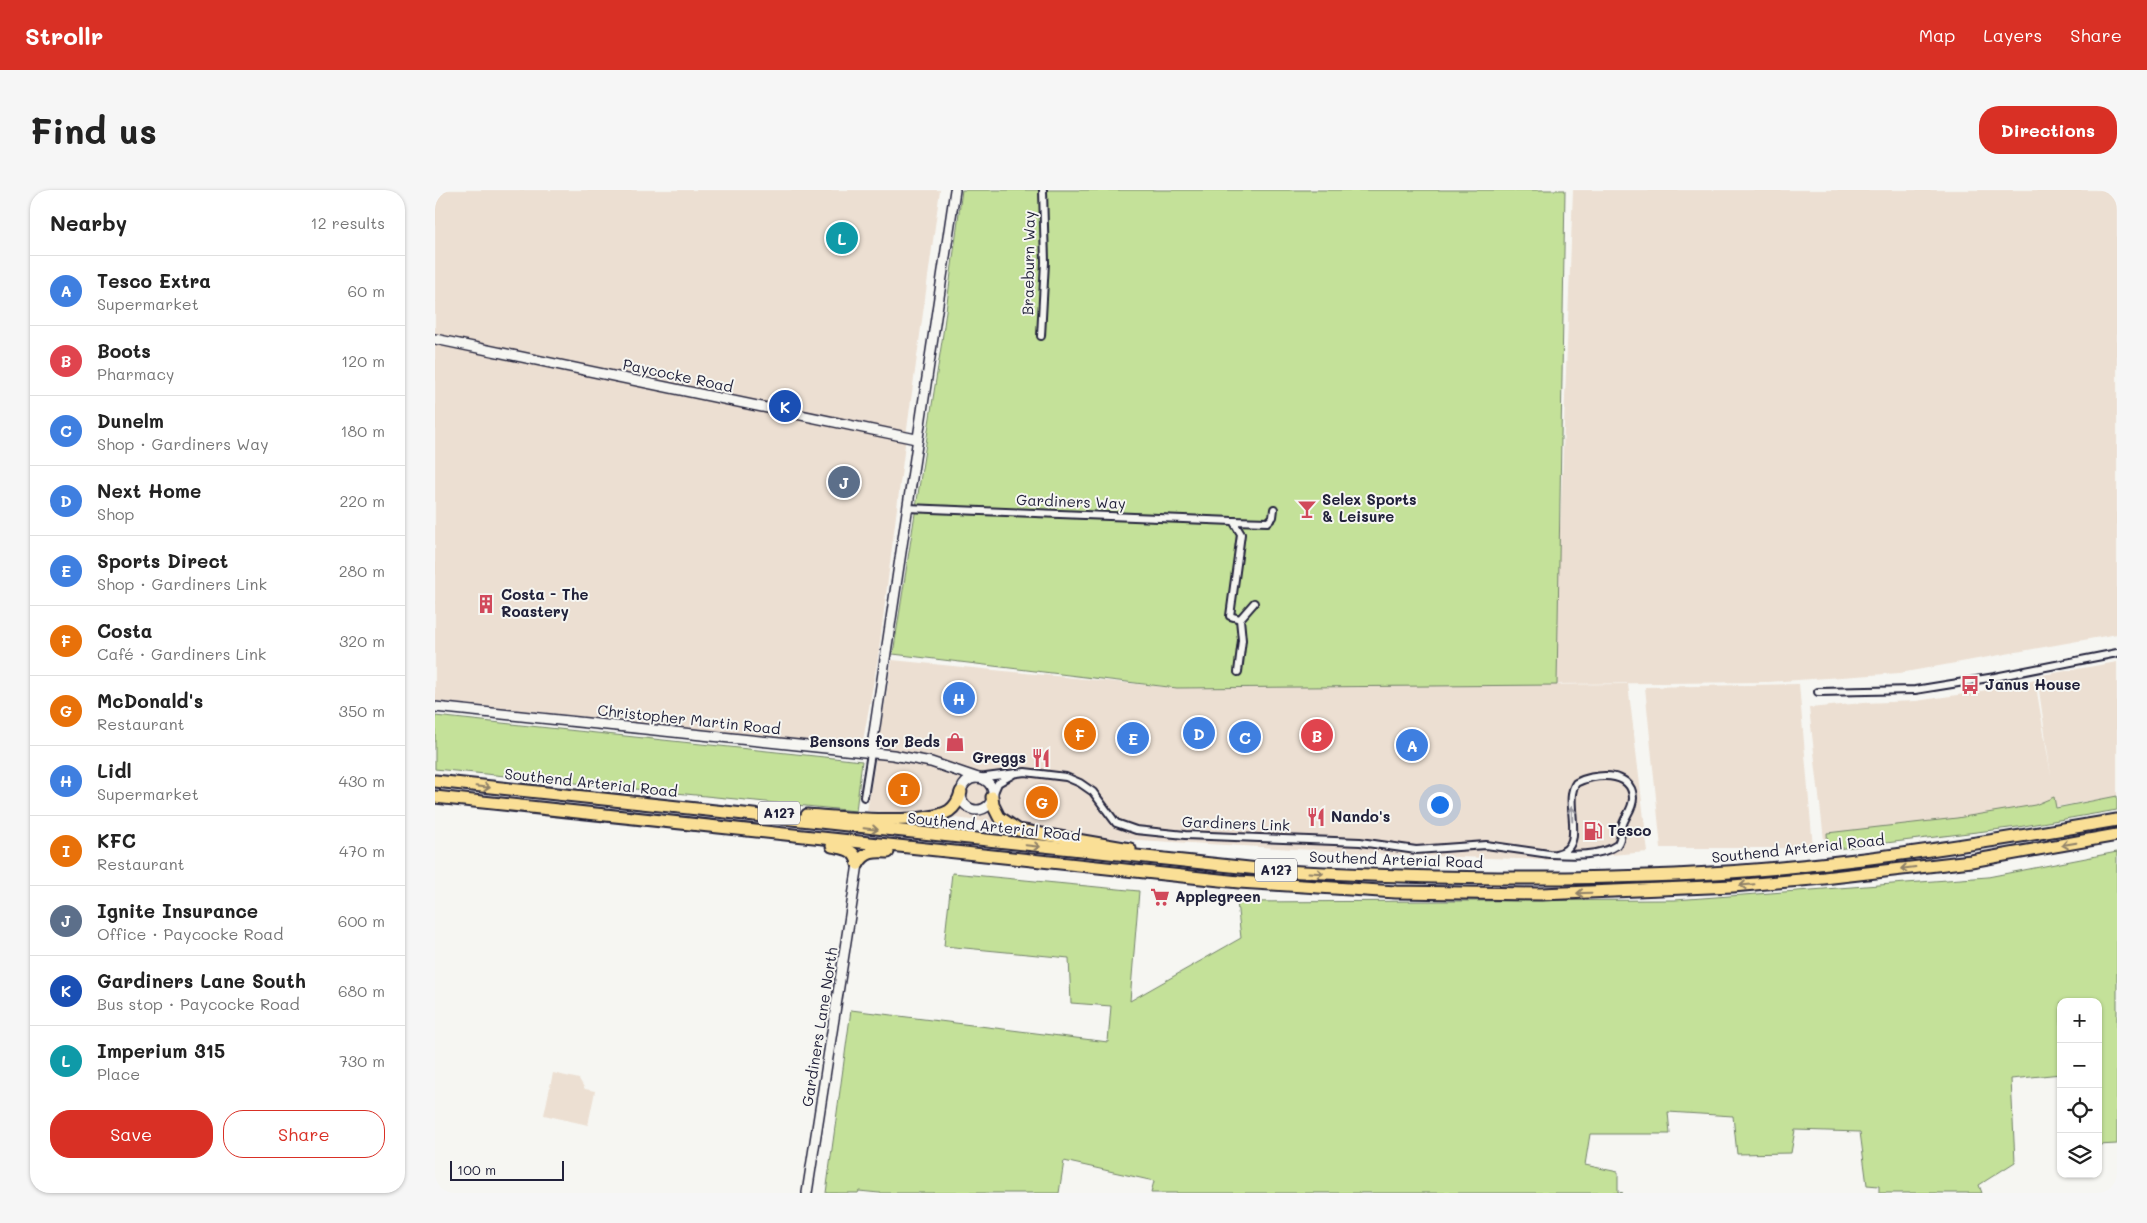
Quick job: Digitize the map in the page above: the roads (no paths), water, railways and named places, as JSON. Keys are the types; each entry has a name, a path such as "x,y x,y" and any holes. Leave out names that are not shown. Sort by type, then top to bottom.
{"highway":[{"name":"Southend Arterial Road","path":"435,781 635,804 1268,870 1396,878 1521,879 1676,875 1823,864 1950,848 2117,820"},
{"name":"A127","path":"635,804 857,818 916,818 934,816 950,810 957,803 961,792"},
{"name":"Southend Arterial Road","path":"435,797 1267,885 1396,892 1541,894 1665,890 1823,878 1971,861 2117,836"},
{"name":"A127","path":"992,797 993,805 999,817 1010,826 1027,833 1268,870"},
{"name":"A127","path":"634,818 844,848 855,855 858,864"},
{"name":"A127","path":"858,864 864,855 876,851 1023,860"}],"street":[{"path":"865,797 916,439 955,190"},
{"name":"Braeburn Way","path":"1041,336 1045,262 1043,190"},
{"name":"Paycocke Road","path":"435,339 916,439"},
{"name":"Gardiners Way","path":"907,508 1269,522 1273,517 1274,508"},
{"path":"1233,521 1241,534 1230,616 1240,619"},
{"path":"1238,672 1243,640 1240,619 1254,603"},
{"path":"1818,692 1915,690 1995,677 2117,653"},
{"name":"Christopher Martin Road","path":"435,707 871,752 940,764 977,778"},
{"path":"940,764 957,778 963,802 974,810 983,808 992,797 989,783 977,778 965,782 961,792"},
{"name":"Gardiners Link","path":"977,778 1025,772 1046,773 1074,779 1093,792 1116,823 1136,830 1185,835 1360,842 1416,850 1486,845 1556,854 1589,853 1609,849 1617,845 1621,839 1623,824 1632,803 1633,796 1627,785 1617,778 1602,775 1576,784 1572,795 1572,842 1565,851 1556,854"},
{"name":"Gardiners Link","path":"992,797 995,787 1004,778 1025,772"},
{"name":"Gardiners Lane North","path":"807,1193 858,864"}],"place":[{"name":"Imperium 315","path":"842,238"},
{"name":"Gardiners Lane South","path":"785,406"},
{"name":"Ignite Insurance","path":"844,482"},
{"name":"Selex Sports & Leisure","path":"1307,509"},
{"name":"Costa - The Roastery","path":"486,604"},
{"name":"Janus House","path":"1970,685"},
{"name":"Lidl","path":"959,698"},
{"name":"Next Home","path":"1199,733"},
{"name":"Costa","path":"1080,734"},
{"name":"Boots","path":"1317,735"},
{"name":"Dunelm","path":"1245,737"},
{"name":"Sports Direct","path":"1133,738"},
{"name":"Bensons for Beds","path":"955,742"},
{"name":"Tesco Extra","path":"1412,745"},
{"name":"Greggs","path":"1041,758"},
{"name":"KFC","path":"904,789"},
{"name":"McDonald's","path":"1042,802"},
{"name":"Nando's","path":"1316,817"},
{"name":"Tesco","path":"1593,831"},
{"name":"Applegreen","path":"1160,897"}]}
